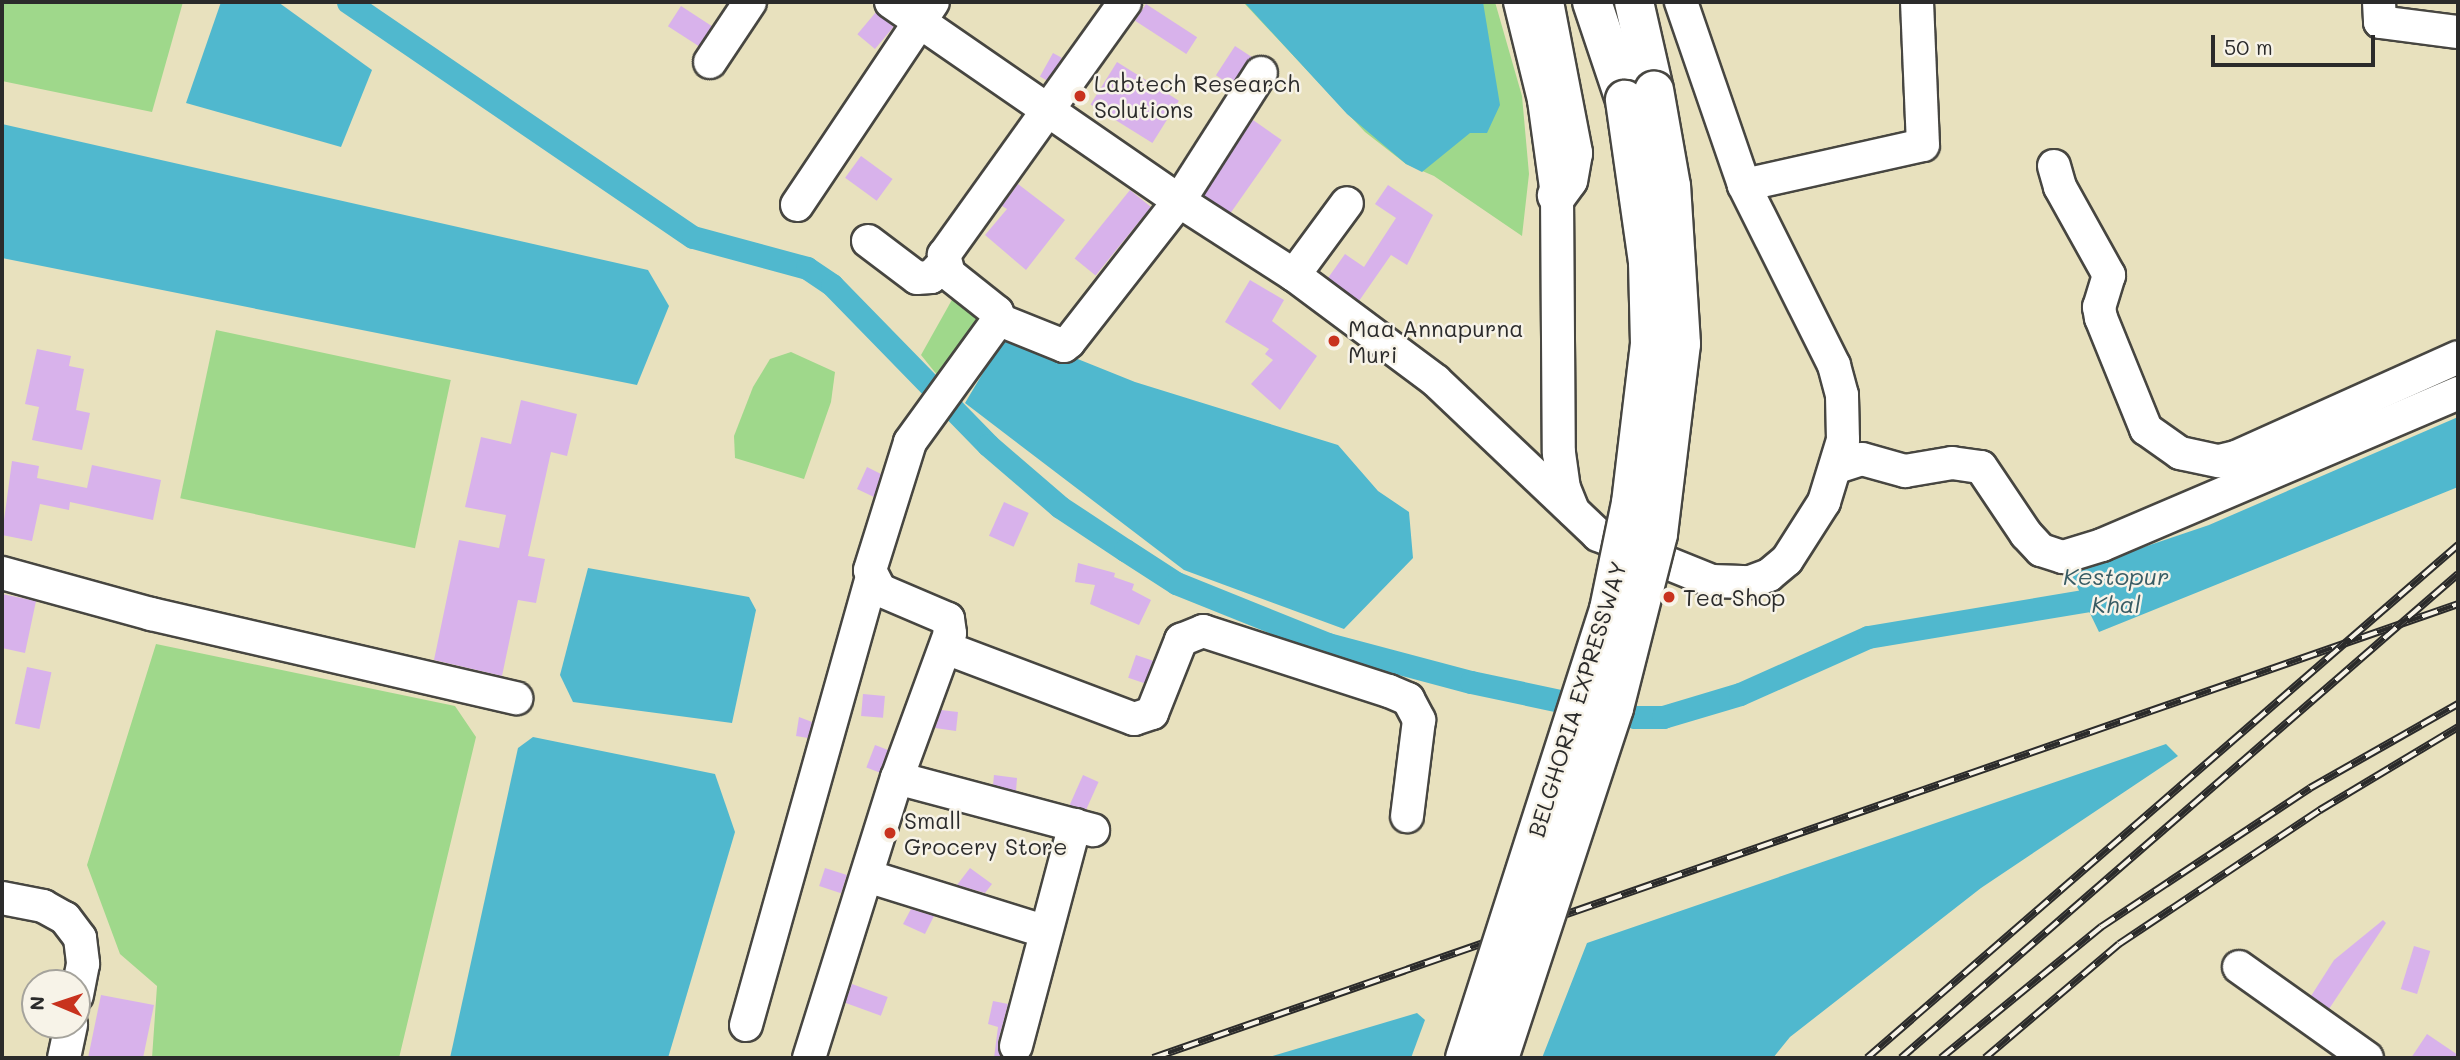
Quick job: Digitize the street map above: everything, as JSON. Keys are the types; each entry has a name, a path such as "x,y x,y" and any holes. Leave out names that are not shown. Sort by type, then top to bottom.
{"highway":[{"path":"1544,2 1573,153 1568,180 1557,195"},
{"name":"BELGHORIA EXPRESSWAY","path":"1499,1058 1614,708 1658,534 1681,344 1671,186 1640,95 1592,2"},
{"name":"BELGHORIA EXPRESSWAY","path":"1465,1058 1609,609 1631,503 1650,330 1634,2"}],"street":[{"path":"710,62 750,2"},
{"path":"891,2 926,11 1050,111 1179,201 1294,275 1436,381 1579,520 1598,535 1712,581 1750,582 1769,575 1805,537 1837,467 1844,418 1834,365 1744,185 1681,2"},
{"path":"868,242 917,278 931,277 943,264 949,245 1050,111 1125,2"},
{"path":"1520,2 1544,100 1557,195 1559,453 1564,488 1579,520"},
{"path":"1744,185 1923,145 1917,2"},
{"path":"2379,2 2380,22 2458,32"},
{"path":"797,205 926,11"},
{"path":"997,318 1063,346 1179,201 1261,73"},
{"path":"2054,166 2060,187 2109,275 2099,307 2101,318 2146,429 2180,453 2219,461 2236,457 2458,357"},
{"path":"1294,275 1347,204"},
{"path":"746,1026 872,578 871,561 904,458 928,412 956,384 997,318 997,312 949,274 943,264"},
{"path":"1837,467 1862,459 1905,471 1952,463 1981,467 2033,542 2041,550 2063,557 2102,545 2458,394"},
{"path":"2,573 151,614 516,698"},
{"path":"872,578 880,590 942,625 1133,719 1152,713 1181,640 1203,631 1408,699 1419,720 1407,816"},
{"path":"810,1058 942,625"},
{"path":"897,778 1084,828 1044,931 1016,1046"},
{"path":"867,876 1044,931"},
{"path":"2,898 43,906 65,918 80,938 82,969"},
{"path":"2239,967 2367,1058"},
{"path":"64,1058 68,1039"}],"green space":[{"path":"2,2 183,2 152,112 2,81"},
{"path":"1243,2 1495,2 1522,96 1529,174 1522,236 1434,176 1406,164 1365,132"},
{"path":"958,289 989,318 942,381 921,355"},
{"path":"216,330 451,380 415,548 180,498"},
{"path":"791,352 835,372 831,402 804,479 735,458 734,436 753,387 770,359"},
{"path":"156,644 455,706 476,737 399,1058 152,1058 157,986 120,954 87,865"}],"water":[{"path":"221,2 278,2 372,70 341,147 186,103"},
{"path":"1244,2 1483,2 1500,105 1487,133 1470,133 1422,172 1406,164 1347,114"},
{"path":"2,124 648,270 669,306 637,385 2,258"},
{"path":"1008,331 1135,382 1338,445 1378,491 1409,512 1413,558 1344,629 1184,570 965,403"},
{"name":"Kestopur Khal","path":"2458,417 2458,487 2099,632 2070,572 2209,525"},
{"path":"588,568 749,597 756,610 732,723 573,702 560,675"},
{"path":"533,737 715,774 735,832 668,1058 450,1058 518,748"},
{"path":"2166,744 2178,756 1981,888 1790,1037 1773,1058 1542,1058 1587,943"},
{"path":"1417,1013 1425,1020 1411,1058 1266,1058"}],"building":[{"path":"1146,4 1197,37 1186,54 1135,21"},
{"path":"681,6 712,26 699,46 668,26"},
{"path":"876,12 894,27 875,49 857,34"},
{"path":"1235,46 1252,57 1233,86 1216,75"},
{"path":"1053,53 1062,58 1049,81 1040,77"},
{"path":"1117,62 1179,101 1152,143 1091,104"},
{"path":"1253,120 1282,140 1230,214 1201,194"},
{"path":"861,156 893,179 877,201 845,178"},
{"path":"1018,184 1065,220 1026,270 985,235 1007,209 1002,206"},
{"path":"1388,185 1433,215 1407,265 1391,255 1359,301 1328,278 1345,254 1364,267 1396,218 1375,204"},
{"path":"1130,190 1151,207 1096,275 1075,258"},
{"path":"1250,280 1284,300 1272,321 1317,356 1280,410 1251,384 1273,360 1265,354 1269,349 1225,322"},
{"path":"37,349 71,356 69,366 84,369 76,410 90,413 82,450 32,440 39,407 25,404"},
{"path":"521,400 577,414 567,456 551,452 528,556 545,559 536,603 518,600 502,676 434,660 459,540 499,548 506,515 465,507 481,437 511,444"},
{"path":"12,461 39,466 37,478 87,488 92,465 161,480 153,520 70,502 69,510 40,504 32,541 2,535"},
{"path":"867,467 881,474 874,497 857,489"},
{"path":"1004,502 1029,513 1014,547 989,536"},
{"path":"1078,563 1115,573 1114,577 1134,584 1132,590 1151,600 1139,625 1090,604 1095,585 1075,582"},
{"path":"2,594 36,601 25,653 2,648"},
{"path":"1136,655 1153,661 1145,684 1128,678"},
{"path":"27,667 51,672 39,729 15,724"},
{"path":"863,694 885,696 883,718 861,716"},
{"path":"941,710 958,712 956,731 935,728"},
{"path":"799,717 812,722 808,738 796,736"},
{"path":"875,745 888,750 879,772 866,767"},
{"path":"994,775 1017,778 1016,791 993,785"},
{"path":"1083,775 1099,782 1085,812 1070,805"},
{"path":"825,868 847,875 841,893 819,886"},
{"path":"970,868 992,884 985,893 957,885"},
{"path":"911,909 934,916 925,934 903,924"},
{"path":"2383,920 2386,923 2329,1009 2311,996 2334,960"},
{"path":"2414,946 2430,951 2417,994 2401,989"},
{"path":"852,984 888,997 881,1016 845,1003"},
{"path":"101,995 154,1005 143,1058 88,1058"},
{"path":"993,1001 1008,1004 998,1042 1002,1058 994,1058 998,1027 988,1024"},
{"path":"2427,1034 2458,1055 2458,1058 2411,1058"}],"waterway":[{"path":"348,2 693,237 807,268 832,285 988,445 1060,507 1125,550 1176,583 1328,644 1471,682 1635,717 1663,717 1740,694 1868,637 2113,596"}],"railway":[{"path":"1867,1058 2458,545"},
{"path":"1901,1058 2458,574"},
{"path":"1153,1058 2458,604"},
{"path":"1941,1058 2101,927 2310,788 2458,704"},
{"path":"1985,1058 2119,944 2320,810 2458,727"}],"place":[{"name":"Labtech Research Solutions","path":"1080,96"},
{"name":"Maa Annapurna Muri","path":"1334,341"},
{"name":"Tea Shop","path":"1669,597"},
{"name":"Small Grocery Store","path":"890,833"}]}
